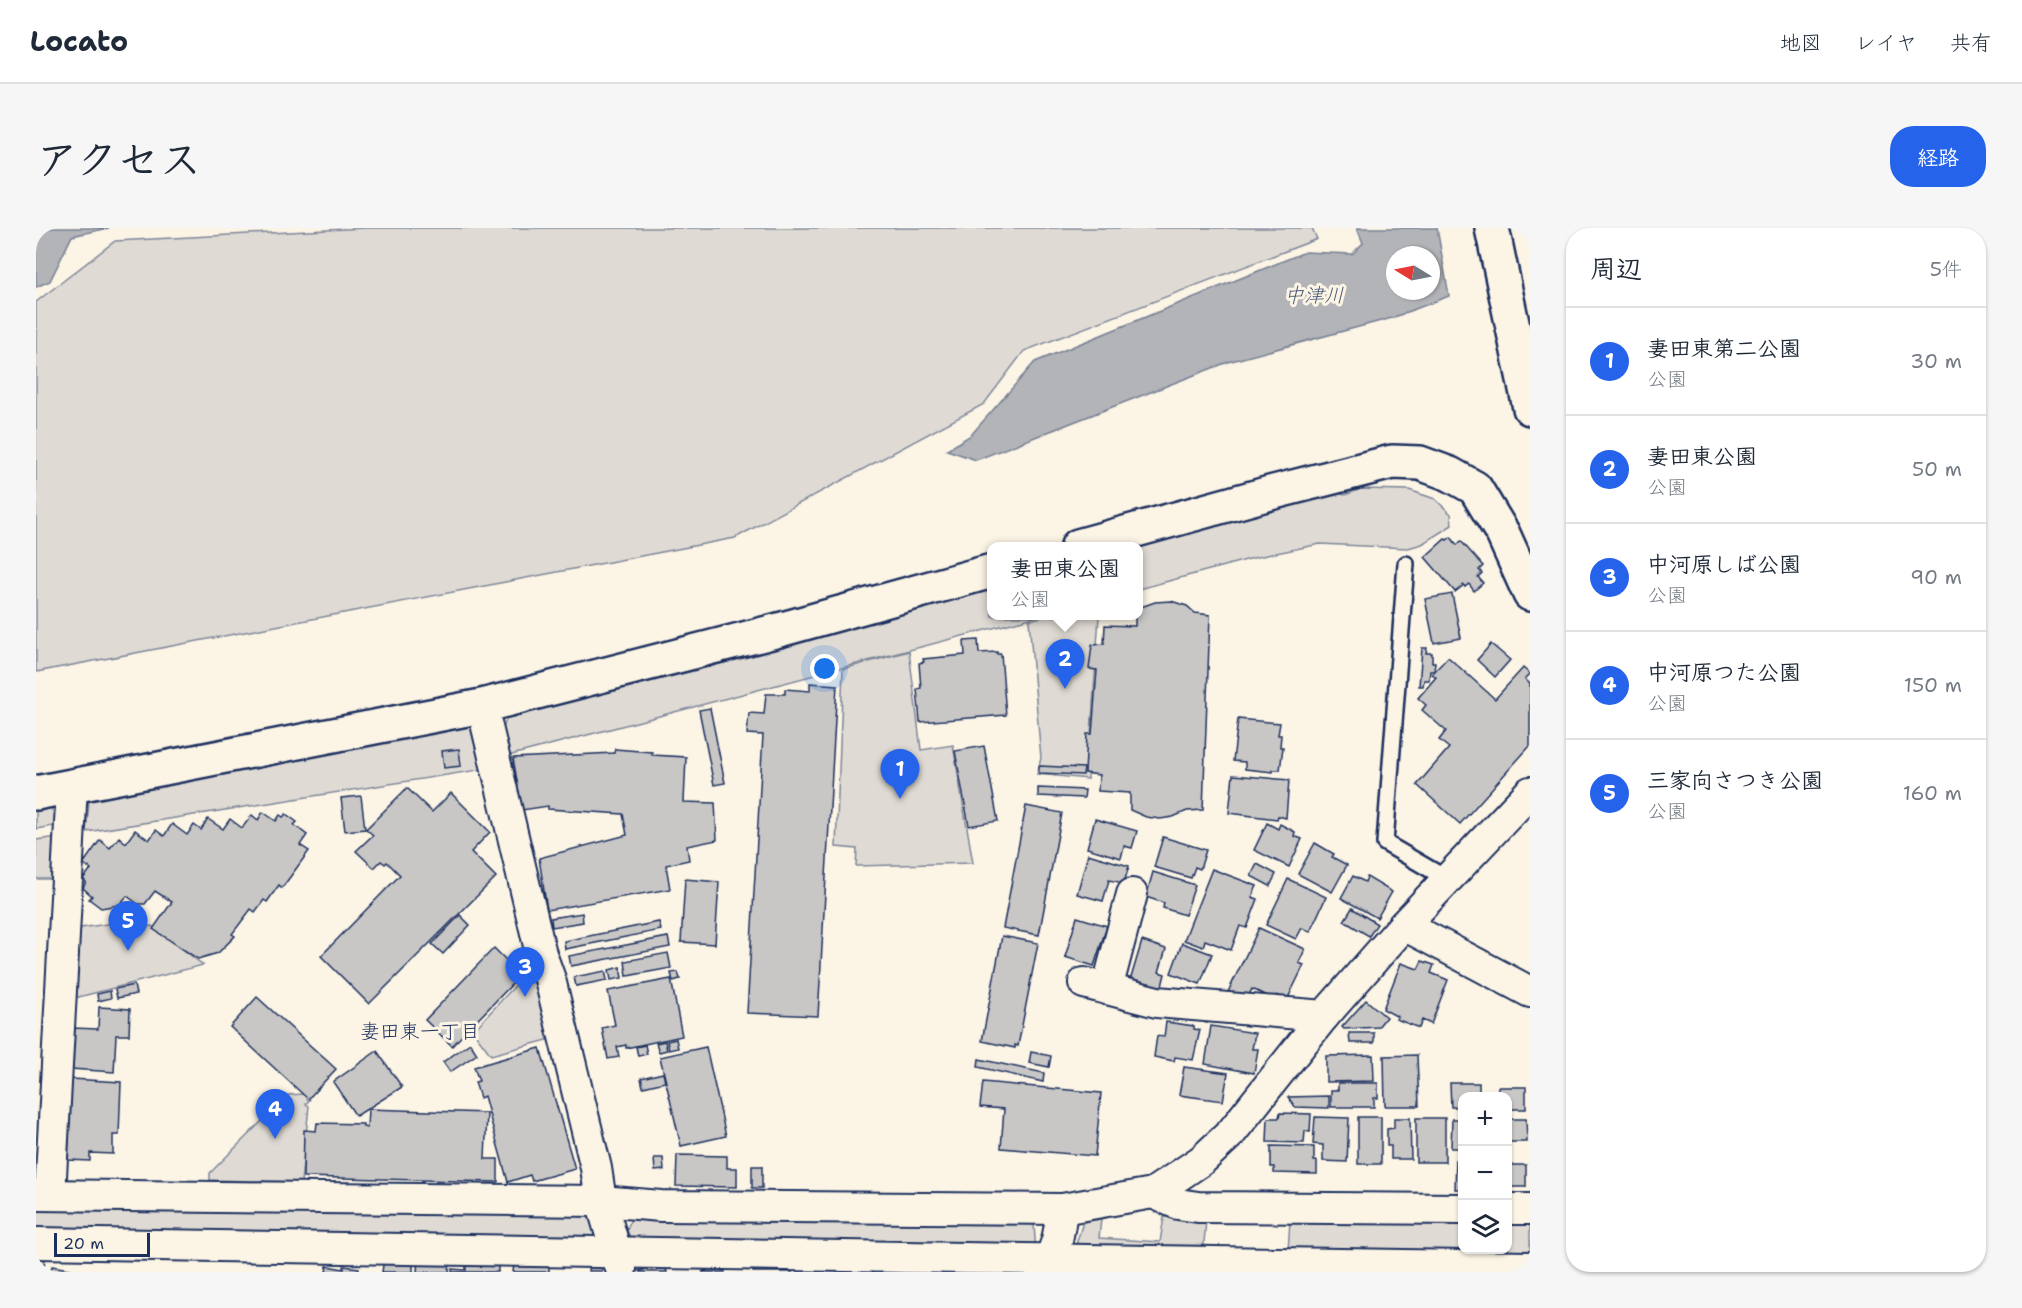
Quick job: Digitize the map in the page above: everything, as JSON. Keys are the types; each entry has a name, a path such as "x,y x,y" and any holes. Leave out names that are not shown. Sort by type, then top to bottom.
{"street":[{"path":"1492,228 1530,408"},
{"path":"1092,542 1392,462 1420,464 1450,474 1475,489 1503,534 1530,594"},
{"path":"36,792 482,706 779,630 987,572"},
{"path":"482,706 538,943 550,979 596,1168 601,1201 620,1262"},
{"path":"72,786 43,1195 601,1201 661,1206 1062,1209 1153,1193 1202,1160 1231,1133 1324,1016 1404,925 1530,792"},
{"path":"1132,894 1095,986 1157,1002 1324,1016"},
{"path":"1404,925 1530,992"},
{"path":"1153,1193 1178,1204 1197,1207 1458,1209"},
{"path":"1046,1266 1057,1243 1062,1209"},
{"path":"1512,1209 1530,1209"},
{"path":"36,1243 620,1262 1530,1267"}],"lane":[{"path":"1406,564 1385,843 1447,879"}],"shaded area":[{"path":"365,228 1312,228 1317,239 1024,351 984,404 735,538 36,672 36,302 115,241"},
{"path":"1361,489 1409,490 1435,499 1451,514 1452,525 1422,544 1408,548 1320,544 1257,557 1143,588 1142,542 1331,492 1345,495"},
{"path":"987,583 987,620 1023,620 504,757 503,729 510,713"},
{"path":"1029,620 1099,620 1088,779 1037,774 1041,758"},
{"path":"909,651 921,750 953,745 973,863 856,866 857,849 836,847 843,669"},
{"path":"467,725 478,732 485,769 86,832 89,802 93,796"},
{"path":"36,806 51,807 59,825 36,829"},
{"path":"58,837 54,879 36,879 36,840"},
{"path":"133,920 136,929 152,926 203,965 67,1000 71,938 81,928"},
{"path":"536,963 555,1038 491,1055 473,1031"},
{"path":"305,1094 310,1099 306,1104 309,1106 301,1182 210,1180 210,1173 288,1095"},
{"path":"36,1202 589,1209 602,1236 590,1245 36,1237"},
{"path":"632,1215 1002,1218 1034,1225 1036,1253 632,1242 627,1230"},
{"path":"1458,1216 1458,1253 1288,1252 1290,1220"},
{"path":"1164,1217 1206,1220 1203,1254 1075,1248 1083,1222 1101,1219 1099,1238 1160,1242"},
{"path":"1512,1217 1530,1219 1530,1254 1512,1254"}],"water":[{"path":"36,228 109,228 72,236 50,281 36,287"},
{"name":"中津川","path":"1357,228 1437,228 1449,296 1440,299 1440,246 1386,246 1386,300 1439,300 1392,318 1228,362 976,460 947,450 971,435 1035,362 1305,252 1352,254 1363,243"}],"building":[{"path":"1451,537 1457,545 1461,541 1483,566 1479,570 1482,573 1478,577 1483,583 1474,591 1469,584 1455,592 1425,557 1445,539"},
{"path":"1452,594 1461,638 1434,643 1425,599"},
{"path":"1171,601 1187,606 1195,613 1210,615 1203,810 1187,811 1160,819 1146,817 1130,810 1130,793 1098,791 1099,775 1085,773 1087,734 1092,734 1097,670 1089,669 1092,645 1104,644 1105,625 1135,626 1135,620 1143,620 1143,606 1155,602"},
{"path":"978,640 979,653 997,652 1001,654 1006,715 920,722 917,689 921,688 919,663 924,662 923,659 965,655 964,641"},
{"path":"1491,644 1510,660 1495,677 1477,660"},
{"path":"1422,648 1427,648 1426,653 1432,653 1432,662 1435,662 1434,671 1430,671 1429,680 1424,680 1423,686 1419,686"},
{"path":"1448,657 1495,699 1523,668 1530,674 1525,679 1530,684 1530,746 1460,824 1417,785 1449,748 1439,740 1446,731 1422,710 1426,705 1418,698 1436,677 1432,674"},
{"path":"810,683 837,685 818,1016 747,1013 763,735 747,734 749,713 764,714 766,694 785,694 785,689 810,691"},
{"path":"710,708 725,783 714,785 699,710"},
{"path":"1238,719 1280,723 1278,735 1281,735 1280,747 1283,747 1280,770 1273,770 1273,772 1245,769 1245,762 1233,761"},
{"path":"984,746 998,821 969,826 955,751"},
{"path":"459,749 461,766 444,768 442,751"},
{"path":"615,749 652,752 652,755 686,757 684,802 715,803 717,840 687,846 689,860 666,865 670,889 547,910 539,858 627,835 623,814 548,809 548,806 522,810 513,758 614,753"},
{"path":"1039,766 1084,768 1083,775 1039,773"},
{"path":"1233,775 1289,780 1286,818 1229,813"},
{"path":"407,788 432,812 451,793 490,832 471,852 496,877 369,1004 321,956 400,875 387,862 385,864 381,861 374,868 356,851 373,835 366,829"},
{"path":"1038,788 1085,790 1084,798 1038,796"},
{"path":"361,796 365,829 345,831 341,798"},
{"path":"1026,806 1062,813 1039,935 1003,928"},
{"path":"263,812 276,821 280,815 283,817 286,814 297,822 294,825 307,835 300,845 309,851 282,888 279,885 267,902 264,900 255,912 251,909 232,934 235,936 218,953 198,959 153,929 172,902 155,891 145,904 138,904 127,896 119,905 101,908 89,899 92,896 83,888 86,882 83,879 91,869 83,864 100,840 110,848 119,837 126,843 135,830 149,840 156,830 164,836 172,824 187,835 194,825 201,830 208,819 223,829 230,819 242,828 252,815 258,820"},
{"path":"1095,819 1137,831 1132,848 1124,846 1121,858 1087,848"},
{"path":"1267,823 1278,829 1280,824 1295,832 1294,836 1302,839 1289,867 1254,850"},
{"path":"1163,837 1206,850 1200,869 1195,867 1191,878 1154,867"},
{"path":"1315,843 1334,854 1332,857 1347,865 1332,892 1298,874"},
{"path":"1088,854 1129,866 1124,883 1109,880 1103,901 1077,894"},
{"path":"1257,864 1276,874 1270,886 1251,876"},
{"path":"1212,869 1257,886 1252,897 1258,899 1247,928 1240,926 1231,950 1205,940 1203,947 1184,940"},
{"path":"1153,872 1195,885 1185,915 1163,908 1164,903 1146,897"},
{"path":"1353,876 1365,882 1367,877 1392,892 1377,918 1341,898"},
{"path":"685,879 719,882 715,944 681,942"},
{"path":"1288,879 1326,897 1310,932 1302,928 1296,939 1266,925"},
{"path":"1352,908 1377,924 1369,936 1344,921"},
{"path":"582,913 583,922 552,927 551,918"},
{"path":"460,915 470,925 443,954 432,944"},
{"path":"1077,917 1107,926 1094,966 1065,957"},
{"path":"659,922 661,930 565,949 564,941"},
{"path":"1259,928 1305,949 1299,963 1304,965 1287,1000 1277,995 1275,999 1252,989 1246,1001 1228,992"},
{"path":"1002,936 1038,943 1018,1046 1015,1045 1015,1048 982,1041"},
{"path":"668,937 670,947 571,966 569,956"},
{"path":"1142,941 1166,949 1159,972 1165,974 1161,990 1130,981"},
{"path":"1182,943 1212,954 1200,984 1171,973"},
{"path":"494,948 521,975 452,1046 425,1020"},
{"path":"668,953 671,968 627,976 625,961"},
{"path":"1422,961 1434,965 1431,973 1448,980 1431,1024 1422,1020 1419,1028 1396,1019 1398,1017 1383,1009 1401,963 1418,969"},
{"path":"620,967 622,978 611,980 609,970"},
{"path":"605,971 607,980 576,986 574,977"},
{"path":"678,972 680,979 673,981 671,973"},
{"path":"671,979 682,1036 626,1048 626,1045 617,1047 619,1057 608,1059 602,1028 615,1025 608,991"},
{"path":"134,985 136,994 117,998 115,989"},
{"path":"110,991 111,998 98,1001 97,994"},
{"path":"257,997 336,1069 308,1099 230,1027"},
{"path":"1366,1000 1386,1017 1378,1027 1344,1029 1342,1027"},
{"path":"99,1007 130,1009 129,1035 116,1035 114,1072 71,1069 73,1028 98,1029"},
{"path":"1166,1022 1194,1026 1194,1029 1200,1030 1193,1060 1175,1057 1174,1061 1154,1057 1157,1036 1164,1037"},
{"path":"1211,1026 1255,1033 1252,1049 1258,1049 1254,1073 1205,1064"},
{"path":"1349,1033 1374,1033 1374,1043 1350,1043"},
{"path":"676,1039 678,1048 669,1050 667,1041"},
{"path":"665,1041 667,1050 659,1052 656,1043"},
{"path":"470,1043 477,1054 450,1072 443,1062"},
{"path":"645,1045 647,1054 638,1056 636,1047"},
{"path":"706,1047 726,1136 681,1146 660,1057"},
{"path":"540,1048 575,1169 532,1181 530,1175 508,1182 484,1096 480,1098 475,1082 479,1081 474,1067"},
{"path":"377,1051 402,1087 356,1116 333,1082"},
{"path":"1031,1052 1051,1056 1049,1067 1029,1063"},
{"path":"1373,1055 1374,1081 1326,1082 1326,1056"},
{"path":"1417,1055 1419,1106 1385,1106 1384,1056"},
{"path":"979,1059 1044,1073 1043,1082 978,1067"},
{"path":"1184,1067 1228,1073 1223,1101 1179,1095"},
{"path":"663,1073 665,1082 643,1087 641,1078"},
{"path":"71,1079 121,1082 119,1135 113,1135 113,1154 90,1153 90,1161 68,1160"},
{"path":"983,1082 1101,1093 1095,1156 1001,1148 1004,1109 980,1107"},
{"path":"1338,1083 1378,1083 1378,1098 1374,1098 1374,1107 1331,1107 1331,1090 1338,1090"},
{"path":"1450,1083 1479,1083 1479,1092 1458,1092 1458,1107 1451,1107"},
{"path":"1498,1087 1526,1087 1526,1109 1512,1109 1512,1092 1498,1092"},
{"path":"1329,1096 1329,1108 1295,1107 1288,1097"},
{"path":"368,1109 487,1113 485,1159 498,1159 498,1182 303,1177 304,1130 316,1131 317,1123 363,1124 363,1127 367,1128"},
{"path":"1280,1113 1311,1114 1310,1132 1305,1131 1304,1143 1267,1142 1268,1118 1279,1118"},
{"path":"1315,1117 1349,1118 1347,1162 1323,1161 1323,1145 1313,1144"},
{"path":"1358,1117 1381,1117 1381,1164 1358,1164"},
{"path":"1394,1118 1410,1118 1411,1159 1391,1159 1391,1146 1387,1146 1387,1129 1394,1128"},
{"path":"1416,1118 1445,1118 1445,1162 1416,1162"},
{"path":"1452,1119 1458,1119 1458,1148 1451,1148"},
{"path":"1512,1119 1526,1119 1527,1142 1512,1142"},
{"path":"1271,1146 1314,1147 1317,1174 1274,1173 1274,1167 1271,1167"},
{"path":"677,1155 727,1156 727,1168 737,1168 737,1187 676,1186"},
{"path":"654,1158 663,1158 664,1170 655,1171"},
{"path":"1456,1160 1458,1160 1458,1189 1455,1189"},
{"path":"1512,1165 1526,1165 1526,1187 1512,1187"},
{"path":"752,1166 762,1166 762,1188 752,1188"},
{"path":"36,1257 45,1259 43,1272 36,1272"},
{"path":"384,1258 392,1263 413,1264 413,1272 382,1272"},
{"path":"418,1258 450,1261 449,1272 417,1272"},
{"path":"466,1259 498,1261 498,1272 452,1272 452,1269 466,1270"},
{"path":"590,1263 602,1263 602,1271 589,1271"},
{"path":"514,1264 549,1265 549,1272 513,1272"},
{"path":"664,1264 667,1272 639,1271"},
{"path":"722,1264 725,1272 702,1272"},
{"path":"52,1266 86,1272 51,1272"},
{"path":"327,1266 344,1269 344,1266 359,1268 358,1272 326,1272"},
{"path":"754,1266 792,1266 792,1272 753,1272"}],"place":[{"name":"妻田東公園","path":"1065,689"},
{"name":"妻田東第二公園","path":"900,799"},
{"name":"三家向さつき公園","path":"128,951"},
{"name":"中河原しば公園","path":"525,997"},
{"name":"中河原つた公園","path":"275,1139"}],"district":[{"name":"妻田東一丁目","path":"420,1031"}]}
